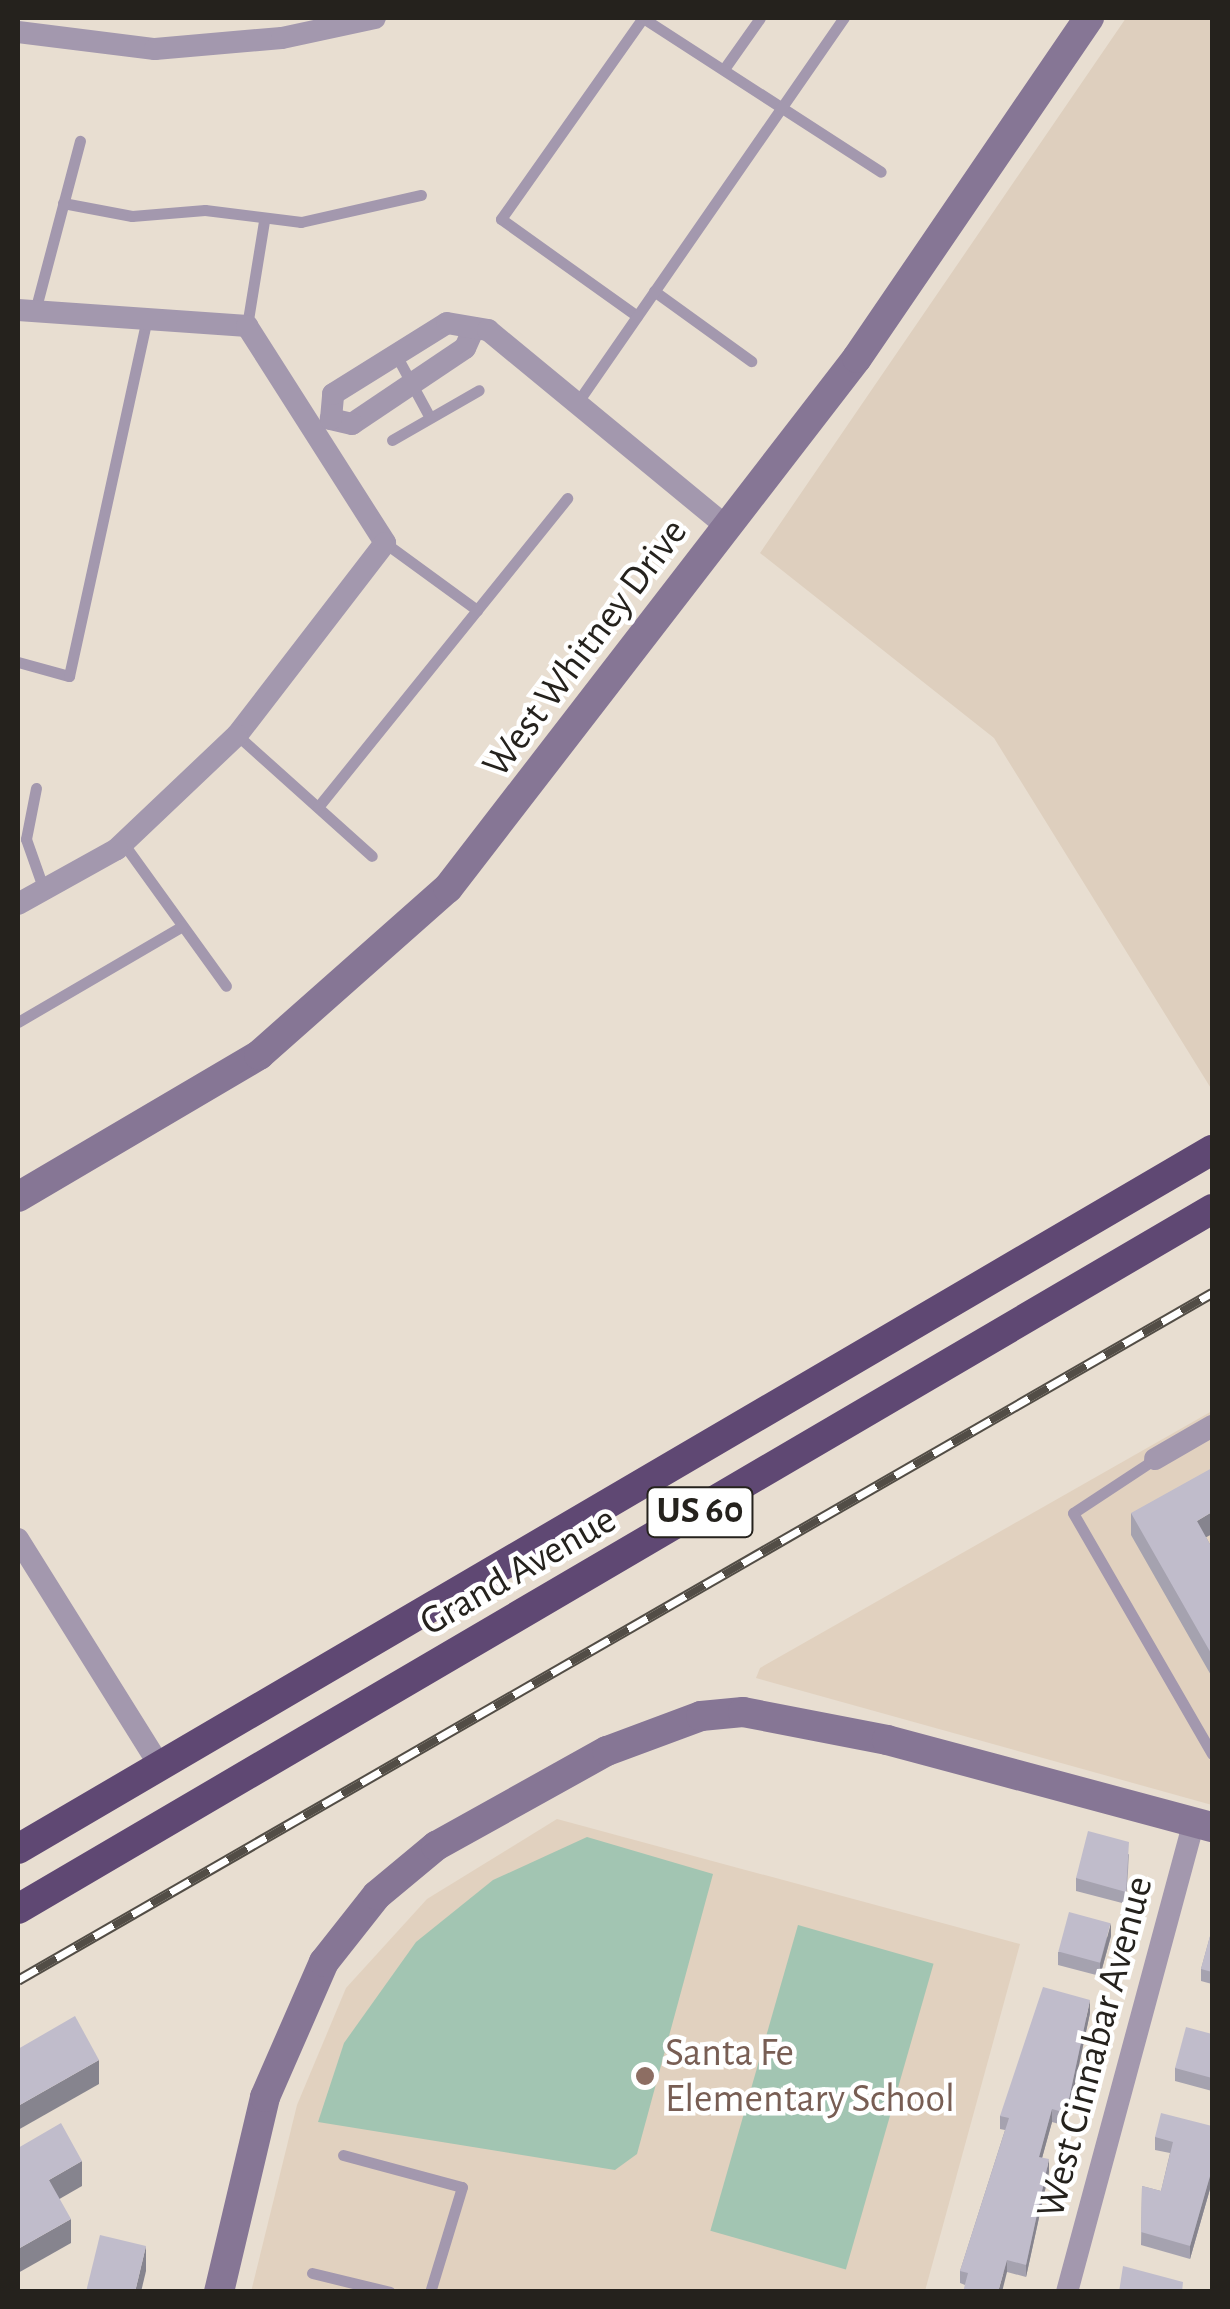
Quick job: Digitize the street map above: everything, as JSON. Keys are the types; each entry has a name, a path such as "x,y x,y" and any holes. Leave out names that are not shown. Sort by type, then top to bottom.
{"highway":[{"name":"Grand Avenue","path":"18,1849 1212,1150"},
{"name":"Grand Avenue","path":"18,1909 1212,1209"}],"street":[{"path":"18,32 155,49 282,38 375,18"},
{"name":"West Whitney Drive","path":"18,1198 259,1055 414,925 728,528 857,358 1089,18"},
{"path":"18,904 122,843 237,735 385,543 322,424 247,326 26,312"},
{"path":"322,424 334,394 395,354 447,323 474,328 578,403 728,528"},
{"path":"322,424 352,424 466,348 474,328"},
{"path":"1155,1459 1212,1426"},
{"path":"18,1539 160,1766"},
{"path":"219,2292 286,2032 377,1895 436,1846 552,1777 701,1716 743,1712 887,1740 1204,1824"},
{"name":"West Cinnabar Avenue","path":"1067,2292 1204,1824"}],"lane":[{"path":"637,316 501,219 643,18 881,172"},
{"path":"724,70 760,18"},
{"path":"578,403 844,18"},
{"path":"26,312 64,203 80,141"},
{"path":"64,203 132,216 205,210 301,222 421,195"},
{"path":"247,326 264,220"},
{"path":"654,292 750,361"},
{"path":"18,662 68,676 147,318"},
{"path":"395,354 429,416"},
{"path":"392,440 478,390"},
{"path":"318,807 567,498"},
{"path":"385,543 477,610"},
{"path":"237,735 372,856"},
{"path":"36,788 26,839 44,890"},
{"path":"122,843 226,986"},
{"path":"18,1022 182,926"},
{"path":"1155,1459 1072,1513 1212,1754"},
{"path":"342,2155 462,2187 430,2292"},
{"path":"312,2273 390,2292"}],"shaded area":[{"path":"1126,18 1212,18 1212,1090 994,738 760,553"},
{"path":"1212,1411 1212,1805 756,1678 760,1668"},
{"name":"Santa Fe Elementary School","path":"557,1819 1020,1944 925,2291 251,2292 297,2105 346,1988 427,1899"}],"green space":[{"path":"587,1837 713,1874 637,2154 615,2170 318,2122 344,2043 416,1942 493,1880"},
{"path":"798,1925 934,1964 846,2270 710,2231"}],"building":[{"path":"1212,1468 1212,1512 1197,1521 1212,1548 1212,1655 1131,1513"},
{"path":"1088,1831 1129,1842 1126,1892 1076,1878"},
{"path":"1069,1912 1111,1923 1100,1963 1058,1952"},
{"path":"1212,1929 1212,1972 1201,1969"},
{"path":"1043,1987 1090,2000 1066,2113 1052,2109 1039,2157 1049,2159 1026,2265 1007,2260 998,2292 963,2292 968,2273 960,2271 1009,2118 1000,2116"},
{"path":"75,2016 99,2060 18,2106 18,2049"},
{"path":"1186,2027 1212,2034 1212,2078 1175,2068"},
{"path":"1161,2113 1212,2126 1212,2169 1190,2246 1141,2232 1142,2186 1161,2191 1173,2142 1155,2137"},
{"path":"61,2123 82,2161 49,2180 71,2219 18,2249 18,2148"},
{"path":"100,2235 146,2246 135,2292 86,2292"},
{"path":"1123,2266 1183,2282 1182,2292 1119,2292"}],"railway":[{"path":"18,1980 1212,1293"}],"place":[{"name":"Santa Fe Elementary School","path":"645,2076"}]}
